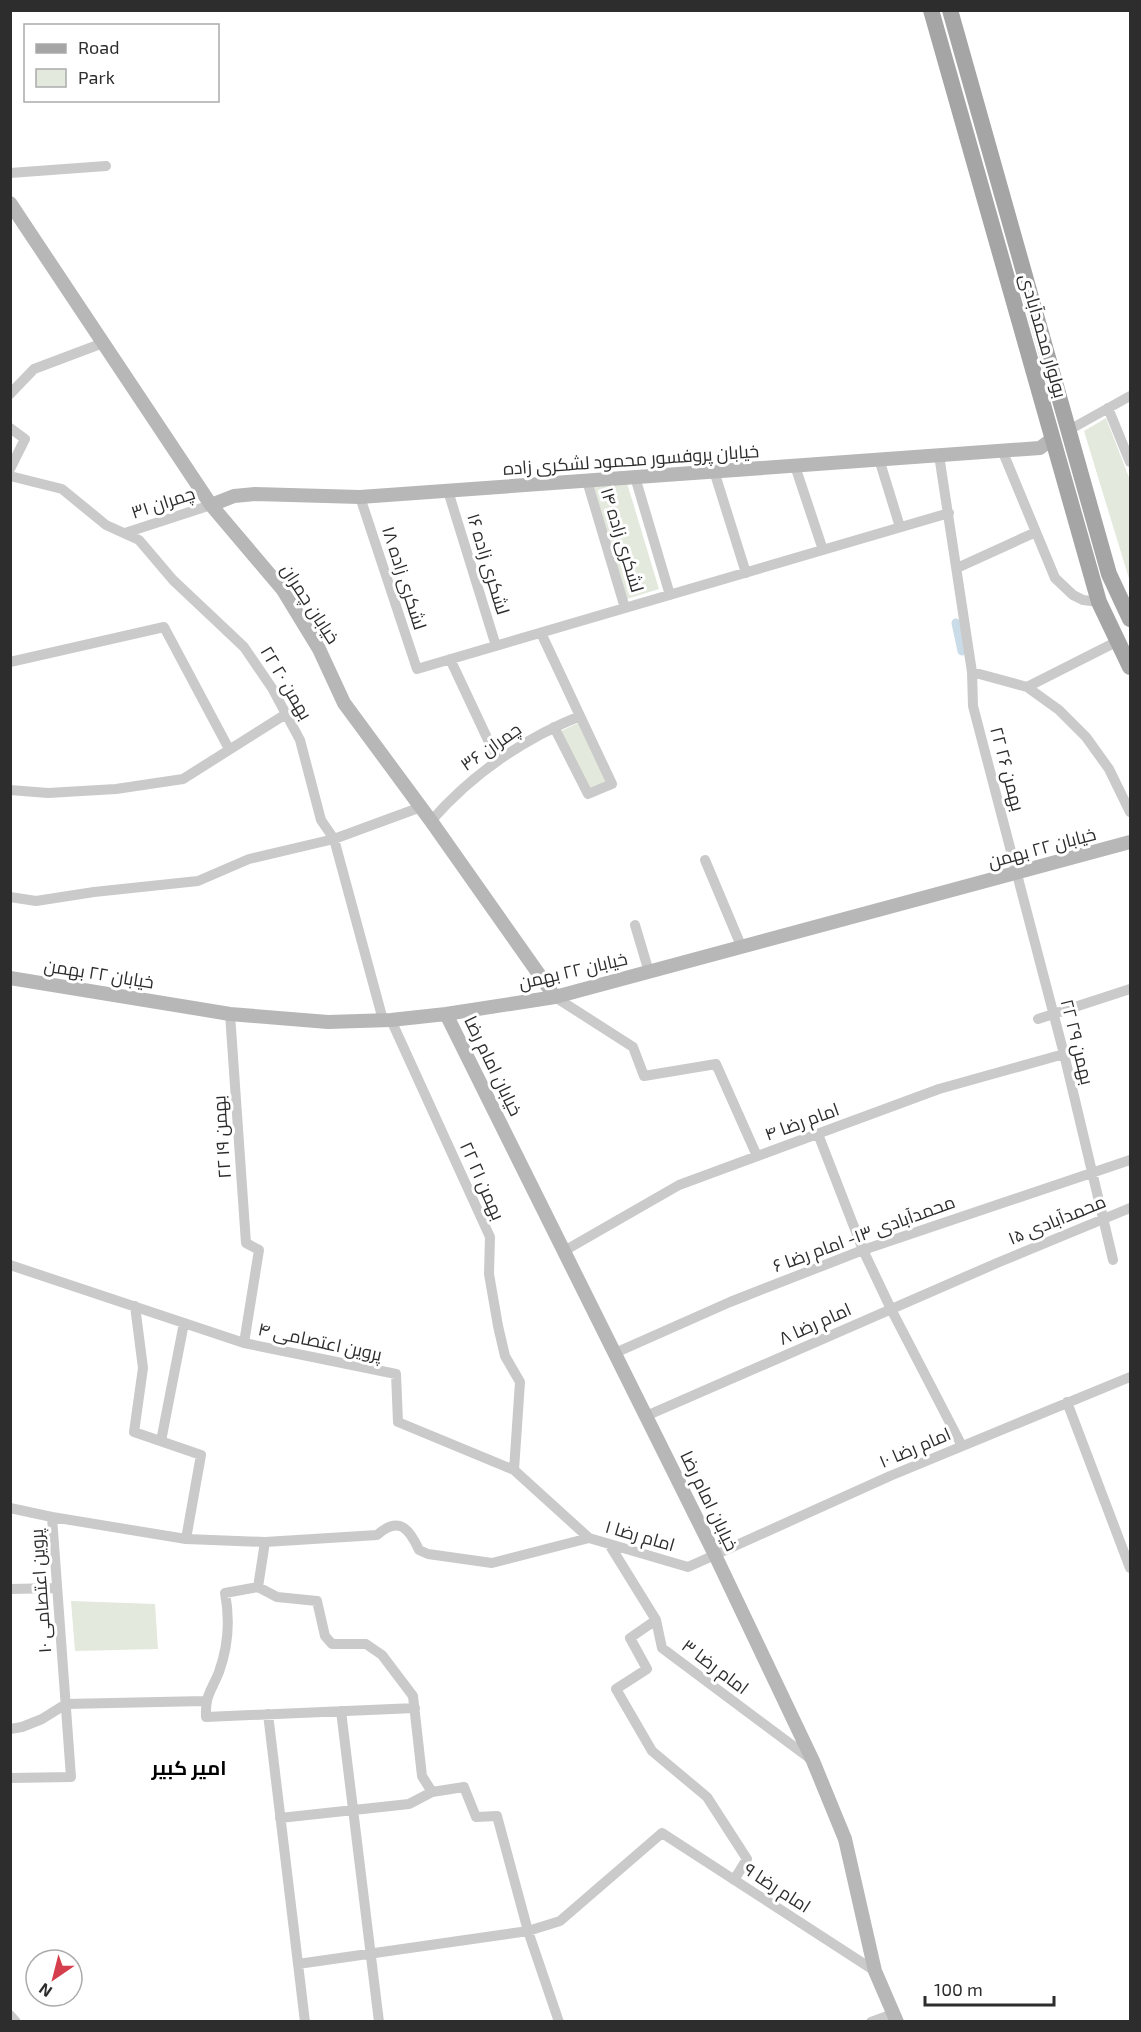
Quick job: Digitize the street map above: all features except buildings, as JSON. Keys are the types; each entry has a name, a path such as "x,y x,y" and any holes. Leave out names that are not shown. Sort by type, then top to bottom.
{"main road":[{"name":"بولوار محمدآبادی","path":"931,10 1099,602 1131,667"},
{"name":"بولوار محمدآبادی","path":"950,10 1109,574 1131,619"},
{"name":"خیابان چمران","path":"13,212 211,505 284,590 319,648 344,703 421,807 555,997"},
{"path":"1052,439 1069,430"},
{"name":"خیابان پروفسور محمود لشکری زاده","path":"211,505 234,496 255,494 360,497 1040,448 1052,439"},
{"name":"خیابان ۲۲ بهمن","path":"10,978 230,1014 328,1022 387,1020 446,1014 555,997 1131,843"},
{"name":"خیابان امام رضا","path":"446,1014 715,1555 813,1761 845,1839 875,1971 895,2018"}],"street":[{"path":"10,173 106,166"},
{"path":"10,394 34,369 103,343"},
{"path":"1069,430 1131,396"},
{"path":"1108,408 1131,462"},
{"path":"10,428 25,440 10,469"},
{"path":"1002,450 1055,578 1063,588 1083,600 1099,602"},
{"name":"۲۲ بهمن ۲۶","path":"939,455 972,672 974,706 1017,873"},
{"path":"879,459 900,528"},
{"path":"795,466 823,550"},
{"path":"714,471 746,573"},
{"name":"۲۲ بهمن ۲۰","path":"10,476 62,489 106,525 139,540 173,580 244,647 272,688 300,740 321,820 334,839 387,1020"},
{"path":"635,477 670,595"},
{"name":"لشکری زاده ١۴","path":"587,481 625,608"},
{"name":"لشکری زاده ١۶","path":"448,491 496,646"},
{"name":"لشکری زاده ۱۸","path":"360,497 417,669 450,660"},
{"name":"چمران ۳۱","path":"125,533 211,505"},
{"path":"497,759 450,660 949,513"},
{"path":"957,568 1036,532"},
{"path":"10,662 164,627 230,749"},
{"path":"541,633 612,784 588,794 554,727"},
{"path":"1028,687 1118,641"},
{"path":"972,672 1028,687 1059,710 1086,737 1109,769 1131,812"},
{"path":"10,790 48,793 116,789 183,778 286,714"},
{"name":"چمران ۳۶","path":"431,821 459,791 497,759 554,727 580,716"},
{"path":"10,897 36,902 94,892 198,881 249,860 334,839 421,807"},
{"path":"705,860 742,948"},
{"name":"۲۲ بهمن ۲۹","path":"1017,873 1064,1053 1113,1260"},
{"path":"635,925 649,972"},
{"path":"1038,1019 1131,989"},
{"path":"555,997 633,1047 644,1076 716,1064 758,1156"},
{"name":"۲۲ بهمن ۱۹","path":"230,1014 246,1244 260,1250 244,1343"},
{"name":"۲۲ بهمن ۲۱","path":"387,1020 490,1238 489,1274 498,1326 506,1356 520,1382 514,1470"},
{"name":"امام رضا ۴","path":"564,1251 679,1185 939,1089 1064,1053"},
{"path":"818,1134 863,1250 962,1446"},
{"name":"محمدآبادی ۱۳- امام رضا ۶","path":"615,1353 730,1302 863,1250 982,1209 1093,1175 1131,1160"},
{"name":"محمدآبادی ۱۵","path":"997,1263 1131,1208"},
{"name":"امام رضا ۸","path":"646,1416 997,1263"},
{"name":"پروین اعتصامی ۴","path":"10,1265 244,1343 396,1374 398,1422 514,1470 589,1538"},
{"path":"135,1306 143,1368 134,1432 201,1455 186,1539"},
{"path":"161,1441 184,1323"},
{"name":"امام رضا ۱۰","path":"715,1555 828,1503 1131,1377"},
{"path":"1067,1402 1131,1568"},
{"name":"پروین اعتصامی ۱۰","path":"10,1508 52,1517 71,1777 10,1778"},
{"path":"52,1517 186,1539 266,1542 377,1535 386,1528 395,1526 405,1528 413,1535 419,1550 428,1554 492,1563 589,1538"},
{"name":"امام رضا ۱","path":"589,1538 688,1567 715,1555"},
{"path":"258,1587 266,1542"},
{"name":"امام رضا ۳","path":"609,1544 656,1620 662,1648 813,1761"},
{"path":"415,1708 206,1717 205,1701 219,1672 227,1640 228,1608 225,1593 258,1587 277,1597 317,1601 325,1636 332,1644 366,1644 382,1655 413,1696 415,1708 422,1776 432,1792"},
{"path":"10,1589 57,1588"},
{"path":"656,1620 630,1638 647,1669 616,1689 652,1751 707,1797 747,1859 734,1880"},
{"path":"10,1729 42,1719 66,1704 205,1701"},
{"path":"341,1712 379,2022"},
{"path":"268,1714 305,2022"},
{"path":"280,1818 409,1804 432,1792 464,1787 476,1817 497,1816 528,1931 559,2022"},
{"name":"امام رضا ۹","path":"528,1931 561,1921 662,1833 875,1971"},
{"path":"298,1964 528,1931"},
{"path":"10,2015 16,2022"},
{"path":"871,2022 895,2018"}],"green space":[{"path":"1106,418 1130,480 1130,582 1084,431"},
{"path":"627,483 659,589 627,599 593,485"},
{"path":"578,723 607,782 590,790 561,731"},
{"path":"71,1601 155,1604 158,1649 75,1651"}],"waterway":[{"path":"956,623 962,651"}],"district":[{"name":"امیر کبیر","path":"189,1768"}]}
